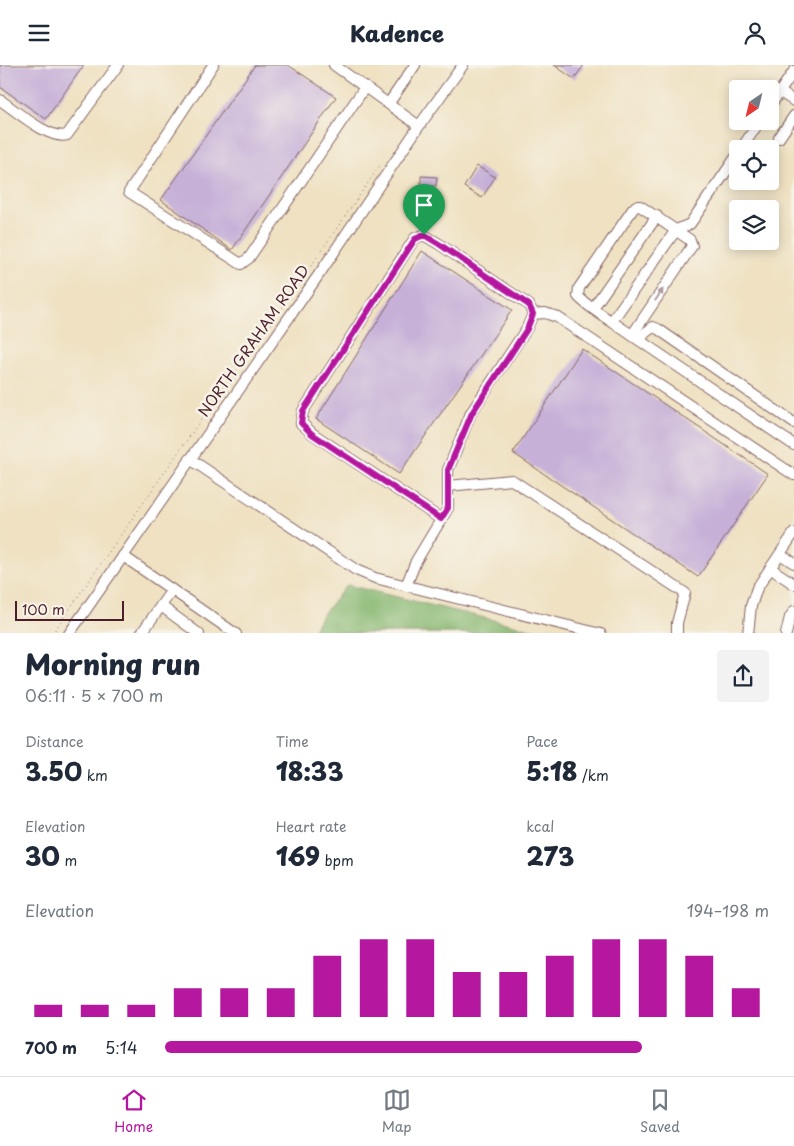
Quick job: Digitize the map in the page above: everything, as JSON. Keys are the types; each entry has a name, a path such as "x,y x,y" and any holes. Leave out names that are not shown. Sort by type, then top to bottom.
{"street":[{"path":"0,100 46,131 62,137 66,135 118,65"},
{"path":"213,65 129,192 241,265 249,258 365,87"},
{"path":"334,65 419,126"},
{"path":"389,103 415,65"},
{"name":"NORTH GRAHAM ROAD","path":"69,633 463,65"},
{"path":"788,65 794,70 780,92 794,101"},
{"path":"779,138 794,116"},
{"path":"612,321 676,230 690,224 729,167"},
{"path":"636,338 692,246 690,240 640,206 636,206 584,280 577,291 578,296 636,338 794,445"},
{"path":"593,308 657,216"},
{"path":"406,586 416,561 448,508 448,470 472,413 527,329 533,314 529,305 424,235 415,239 303,411 301,423 312,434 441,519"},
{"path":"533,314 545,313 557,317 794,475"},
{"path":"636,338 653,327 658,329 794,423"},
{"path":"190,459 356,570 375,578 406,586 601,633"},
{"path":"448,486 512,480 685,593 677,633"},
{"path":"748,633 751,606 757,588 794,533"},
{"path":"780,554 794,563"},
{"path":"123,556 236,633"},
{"path":"770,569 794,584"},
{"path":"141,633 172,590"},
{"path":"160,606 199,633"},
{"path":"786,633 790,617 794,611"}],"path":[{"path":"52,633 381,164"}],"green space":[{"path":"347,585 547,633 312,633 322,615"}],"building":[{"path":"0,65 84,65 46,119 0,87"},
{"path":"255,65 288,65 336,97 232,250 161,200"},
{"path":"554,65 584,65 574,79"},
{"path":"477,166 495,177 482,198 464,187"},
{"path":"421,176 437,177 436,186 421,186"},
{"path":"422,251 512,310 399,474 316,419"},
{"path":"582,349 768,474 698,577 513,453"}],"route":[{"path":"424,235 529,305 533,314 527,329 472,413 448,470 448,508 441,519 312,434 301,423 303,411 387,279 415,239 424,235"}]}
